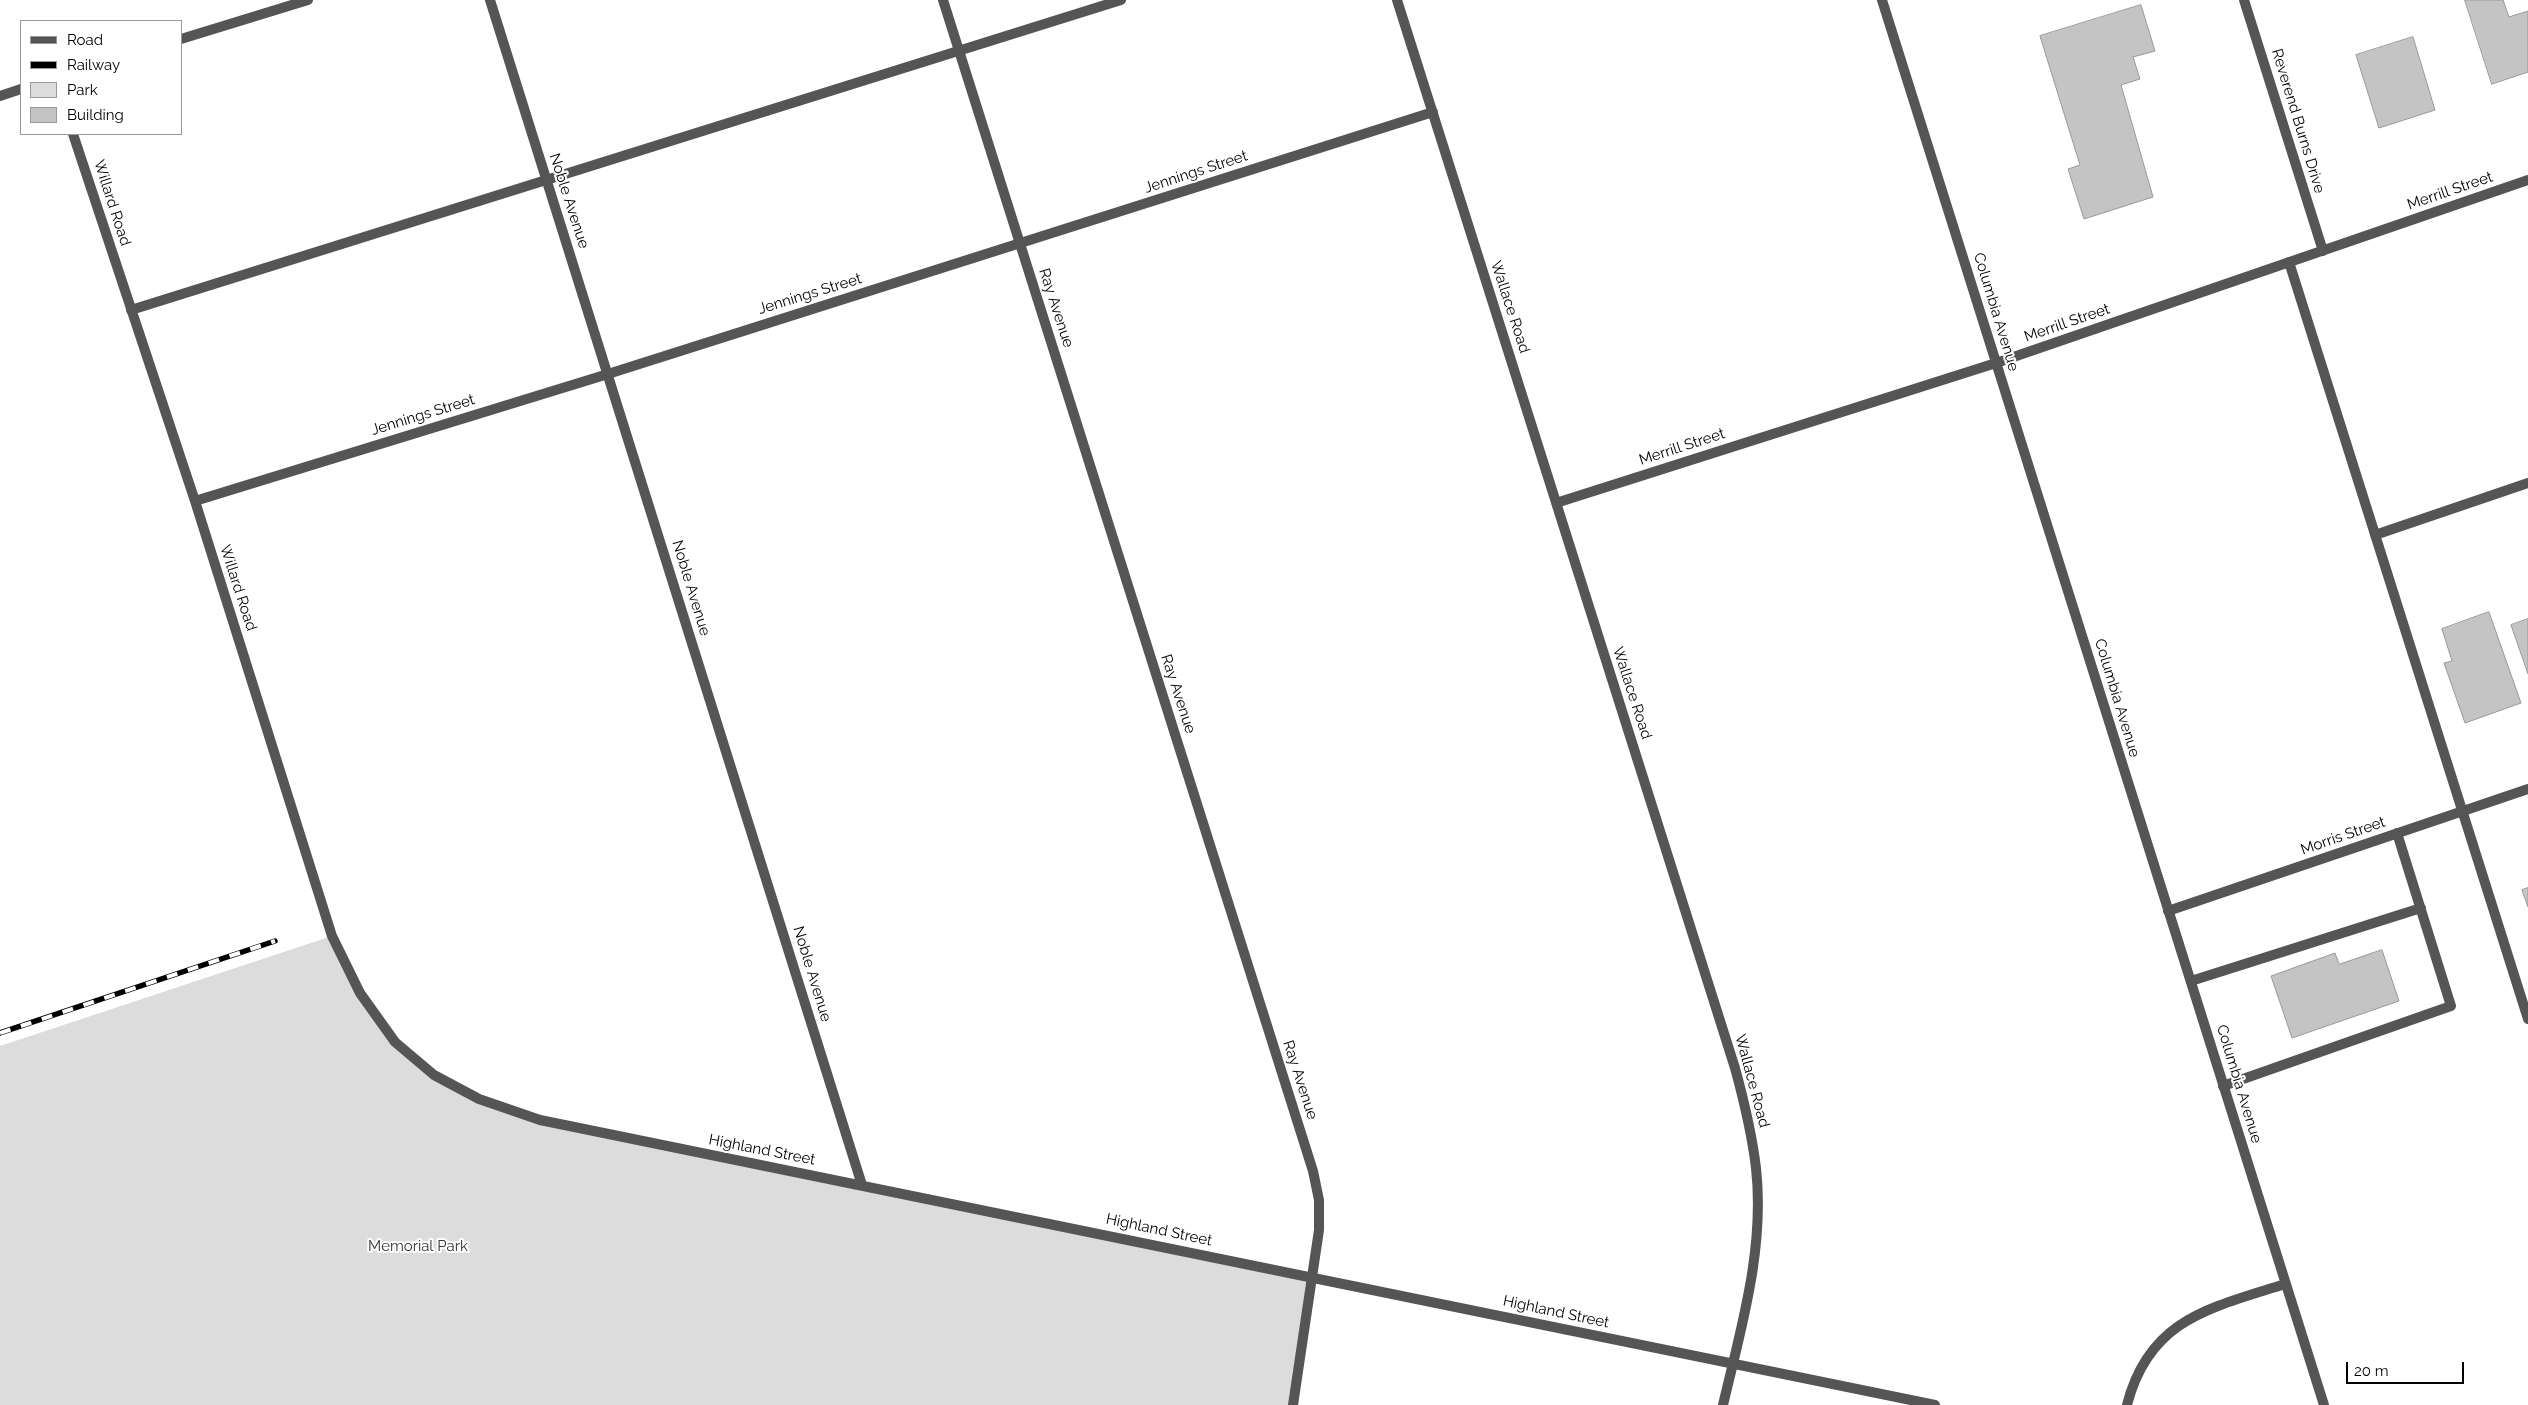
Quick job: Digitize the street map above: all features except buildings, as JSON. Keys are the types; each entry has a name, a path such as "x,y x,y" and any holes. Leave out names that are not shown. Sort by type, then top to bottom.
{"street":[{"path":"182,39 308,0"},
{"name":"Noble Avenue","path":"490,0 862,1185"},
{"name":"Ray Avenue","path":"943,0 1313,1171 1319,1200 1319,1230 1293,1405"},
{"path":"131,310 960,52 1121,0"},
{"name":"Wallace Road","path":"1397,0 1735,1068 1747,1115 1756,1170 1757,1234 1752,1284 1723,1405"},
{"name":"Columbia Avenue","path":"1882,0 2324,1405"},
{"name":"Reverend Burns Drive","path":"2244,0 2323,251"},
{"path":"0,96 20,90"},
{"name":"Jennings Street","path":"195,501 608,374 1433,112"},
{"name":"Willard Road","path":"73,135 195,501 332,936 360,993 395,1042"},
{"name":"Merrill Street","path":"1556,503 1996,363 2528,180"},
{"path":"2289,262 2528,1019"},
{"path":"2375,535 2528,483"},
{"name":"Morris Street","path":"2168,911 2528,789"},
{"path":"2223,1086 2451,1006 2397,833"},
{"path":"2191,981 2421,908"},
{"name":"Highland Street","path":"395,1042 434,1075 479,1099 540,1120 1935,1405"},
{"path":"2127,1405 2133,1382 2142,1364 2164,1338 2187,1320 2204,1310 2285,1284"}],"green space":[{"name":"Memorial Park","path":"332,936 360,993 395,1042 434,1075 540,1120 1312,1277 1293,1405 0,1405 0,1046"}],"railway":[{"path":"0,1033 275,941"}]}
